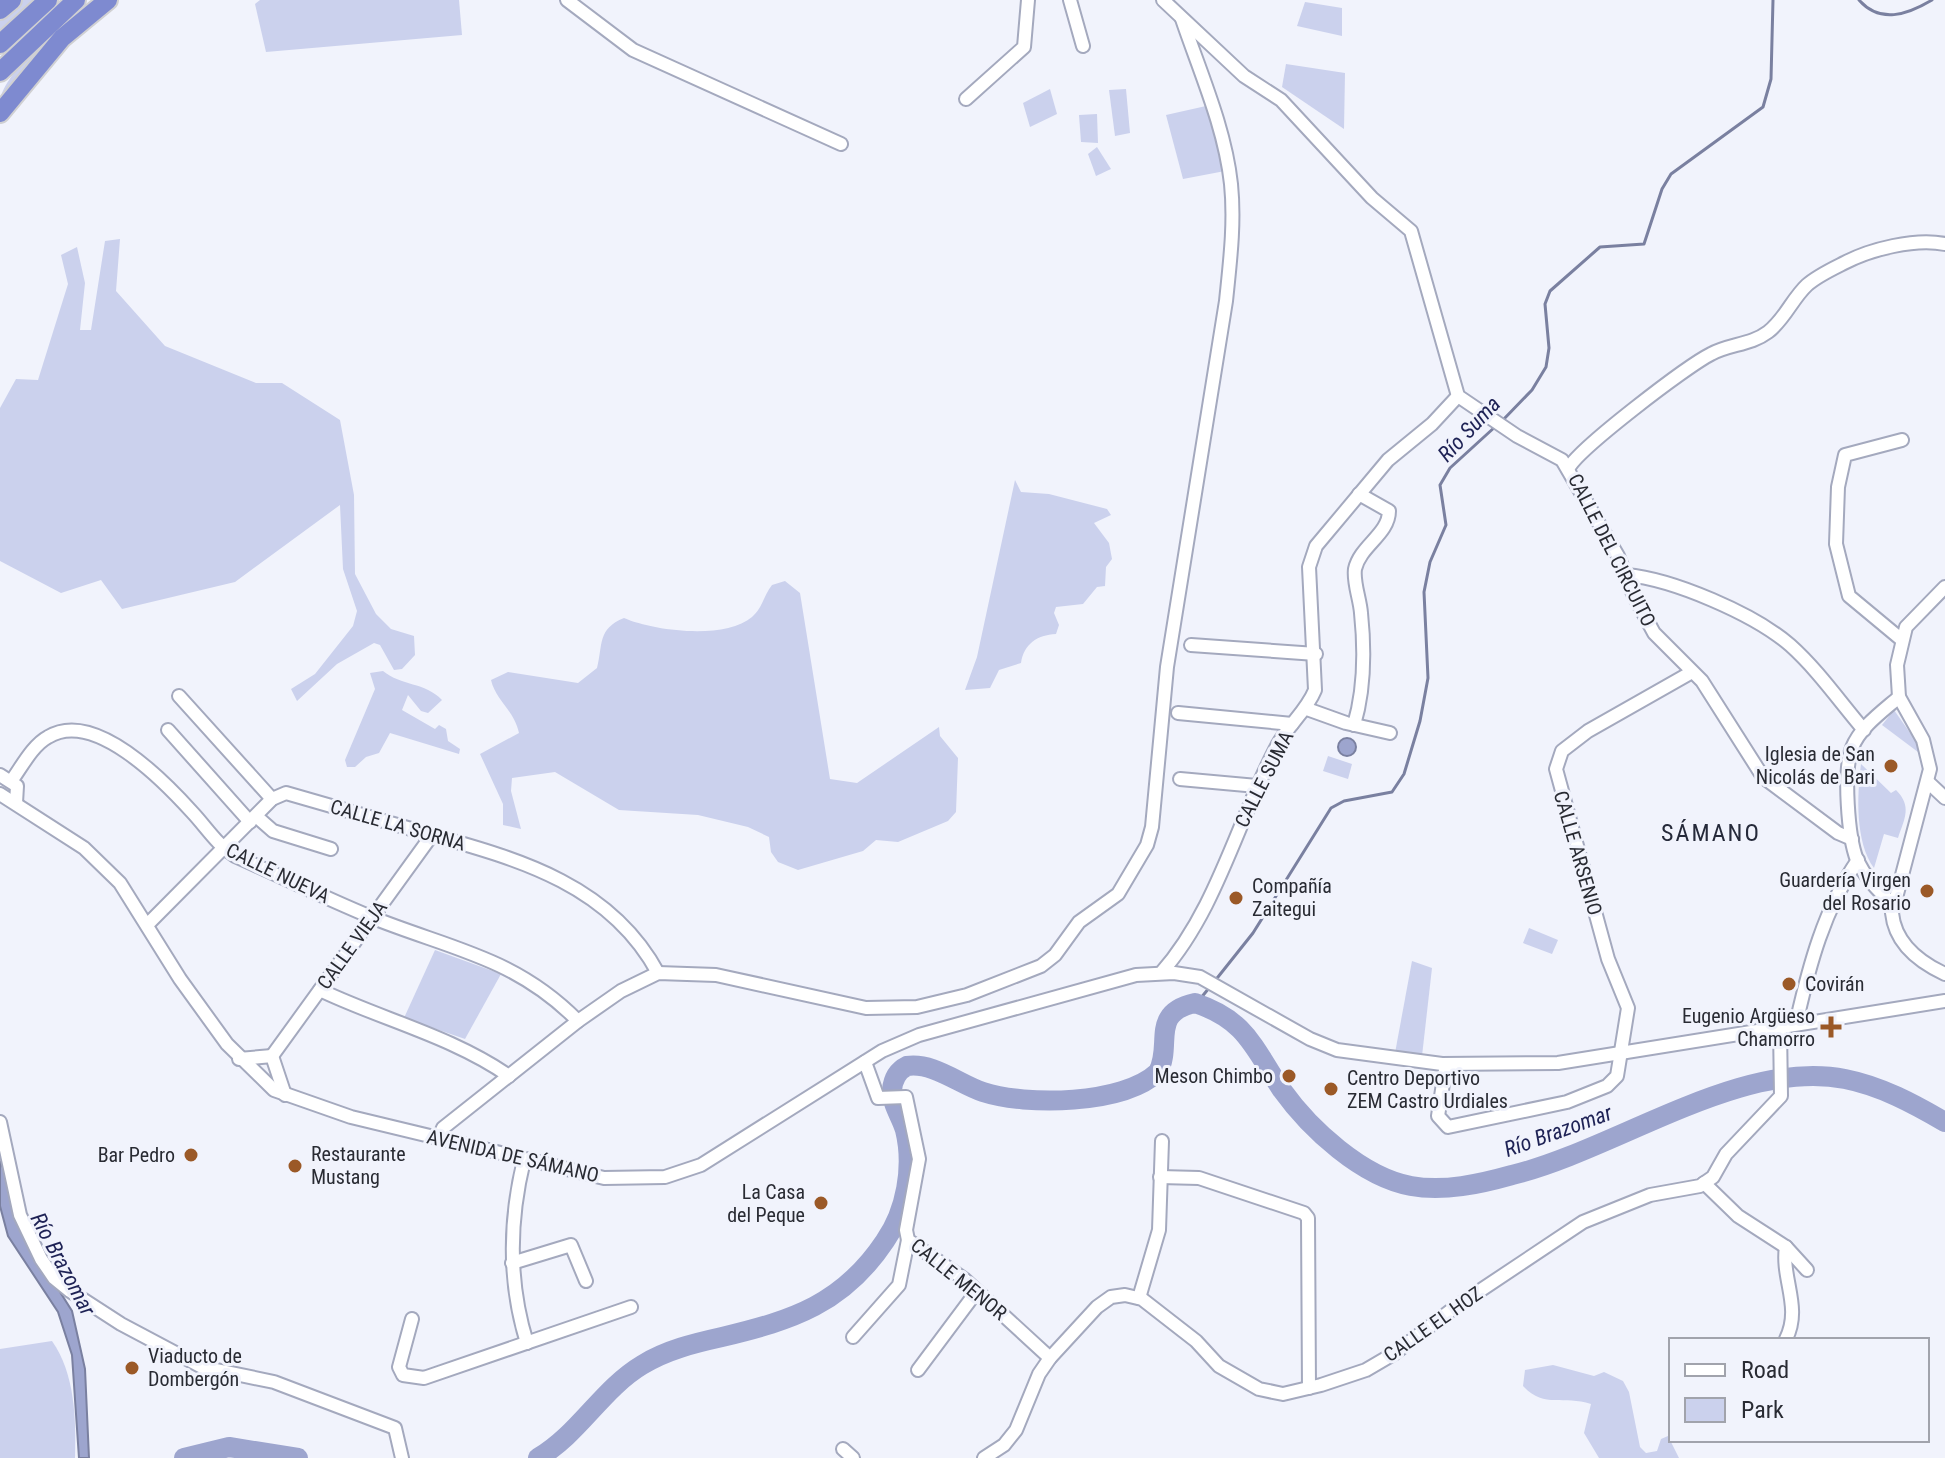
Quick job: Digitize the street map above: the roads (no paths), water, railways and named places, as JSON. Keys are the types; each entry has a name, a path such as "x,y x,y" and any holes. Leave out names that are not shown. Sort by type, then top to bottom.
{"highway":[{"path":"0,10 12,0"},
{"path":"0,44 48,0"},
{"path":"0,72 76,0"},
{"path":"0,113 62,38 108,0"}],"street":[{"path":"567,0 633,50 761,109 803,124 841,144"},
{"path":"966,99 1024,47 1028,0"},
{"path":"1070,0 1083,46"},
{"path":"1163,0 1244,76 1281,100 1372,198 1411,231 1458,396 1562,460 1568,469"},
{"path":"438,1139 443,1128 578,1021 621,991 658,973 716,975 866,1008 917,1007 967,995 1041,966 1055,955 1079,922 1108,902 1126,883 1152,827 1165,681 1226,301 1231,249 1231,184 1225,151 1182,19"},
{"name":"CALLE DEL CIRCUITO","path":"1852,839 1838,833 1763,777 1744,753 1722,709 1654,633 1568,469 1599,438 1712,353 1754,341 1768,332 1807,285 1846,261 1927,241 1945,244"},
{"name":"CALLE SUMA","path":"1161,973 1174,958 1200,912 1257,786 1292,724 1307,709 1315,690 1316,654 1309,567 1316,546 1388,460 1432,424 1458,396"},
{"path":"1902,440 1845,455 1838,487 1836,544 1849,596 1902,640"},
{"path":"1354,725 1362,697 1364,653 1354,574 1369,544 1389,521 1389,511 1359,494"},
{"path":"1626,575 1668,583 1700,595 1776,635 1817,673 1864,730"},
{"path":"1945,587 1914,618 1902,640 1896,673 1899,697 1928,753 1929,783 1893,904 1893,925 1899,937 1919,959 1945,974"},
{"path":"1191,645 1316,654"},
{"name":"CALLE ARSENIO","path":"1622,1054 1628,1008 1608,959 1556,769 1562,751 1588,731 1692,672"},
{"path":"147,925 272,799 179,696"},
{"path":"1893,904 1871,882 1858,860 1852,839 1850,760 1852,748 1864,730 1899,697"},
{"path":"1307,709 1390,733"},
{"path":"1178,713 1292,724"},
{"name":"CALLE NUEVA","path":"6,777 46,737 71,730 89,731 146,768 195,814 224,849 372,917 496,961 528,978 578,1021"},
{"path":"168,730 253,819 273,831 331,849"},
{"path":"6,777 17,786 16,803"},
{"path":"1180,779 1257,786"},
{"path":"1929,783 1945,798"},
{"name":"CALLE LA SORNA","path":"272,799 286,793 533,866 592,896 619,921 658,973"},
{"name":"AVENIDA DE SÁMANO","path":"0,794 94,858 120,883 180,979 239,1059 274,1090 336,1113 604,1178 665,1177 701,1165 865,1062 919,1035 1112,981 1161,973 1200,977 1310,1039 1337,1050 1446,1064"},
{"name":"CALLE VIEJA","path":"272,1056 432,835"},
{"path":"1796,1024 1813,952 1843,882 1858,860"},
{"path":"320,990 373,1015 447,1040 509,1076"},
{"path":"1622,1054 1617,1076 1607,1086 1567,1102 1448,1127 1438,1116 1446,1064 1558,1063 1945,1001"},
{"path":"1780,1027 1782,1085 1775,1105 1735,1145 1713,1177 1704,1183 1738,1216 1786,1247 1807,1270"},
{"path":"239,1059 272,1056 285,1095"},
{"name":"CALLE MENOR","path":"865,1062 878,1098 906,1097 919,1159 906,1230 908,1240 977,1291 1050,1358"},
{"path":"0,1122 20,1215 54,1278 121,1324 202,1367 274,1382 395,1428 402,1458"},
{"path":"984,1458 1004,1445 1016,1430 1039,1374 1097,1307 1111,1297 1125,1295 1139,1298 1159,1230 1162,1141"},
{"path":"524,1160 512,1209 512,1263 519,1317 527,1343"},
{"path":"1160,1177 1199,1178 1304,1213 1308,1218 1309,1388"},
{"name":"CALLE EL HOZ","path":"1139,1298 1243,1382 1283,1394 1366,1370 1583,1222 1650,1195 1704,1183"},
{"path":"853,1337 899,1285 908,1240"},
{"path":"512,1263 571,1245 586,1281"},
{"path":"1786,1247 1783,1262 1794,1312 1786,1338"},
{"path":"918,1370 977,1291"},
{"path":"412,1319 399,1367 403,1375 424,1378 631,1307"},
{"path":"843,1449 853,1458"}],"waterway":[{"name":"Río Suma","path":"1502,421 1532,390 1546,367 1549,348 1545,304 1550,291 1600,247 1644,244 1662,189 1671,174 1763,107 1771,79 1773,0"},
{"name":"Río Suma","path":"1859,0 1867,8 1885,15 1913,10 1932,0"},
{"name":"Río Suma","path":"1214,982 1253,933 1331,808 1344,801 1392,792 1404,774 1420,721 1428,678 1424,592 1430,562 1446,525 1440,485 1450,468 1496,426"},
{"name":"Río Suma","path":"1196,1004 1209,988"},
{"path":"538,1458 566,1437 615,1386 642,1365 681,1348 794,1316 834,1295 869,1263 892,1229 906,1188 908,1144 892,1090 896,1076 907,1066 936,1070 1001,1097 1048,1101 1099,1097 1142,1083 1158,1072 1167,1022 1172,1014 1195,1003 1213,1010 1238,1027 1294,1105 1339,1149 1374,1173 1424,1188 1462,1186 1512,1175 1552,1163 1721,1094 1764,1082 1805,1076 1845,1079 1871,1086 1945,1122"},
{"name":"Río Brazomar","path":"184,1458 229,1447 298,1458"}],"place":[{"name":"Iglesia de San Nicolás de Bari","path":"1891,766"},
{"name":"Guardería Virgen del Rosario","path":"1927,891"},
{"name":"Compañía Zaitegui","path":"1236,898"},
{"name":"Covirán","path":"1789,984"},
{"name":"Eugenio Argüeso Chamorro","path":"1831,1027"},
{"name":"Meson Chimbo","path":"1289,1076"},
{"name":"Centro Deportivo ZEM Castro Urdiales","path":"1331,1089"},
{"name":"Bar Pedro","path":"191,1155"},
{"name":"Restaurante Mustang","path":"295,1166"},
{"name":"La Casa del Peque","path":"821,1203"},
{"name":"Viaducto de Dombergón","path":"132,1368"}],"district":[{"name":"SÁMANO","path":"1711,833"}]}
